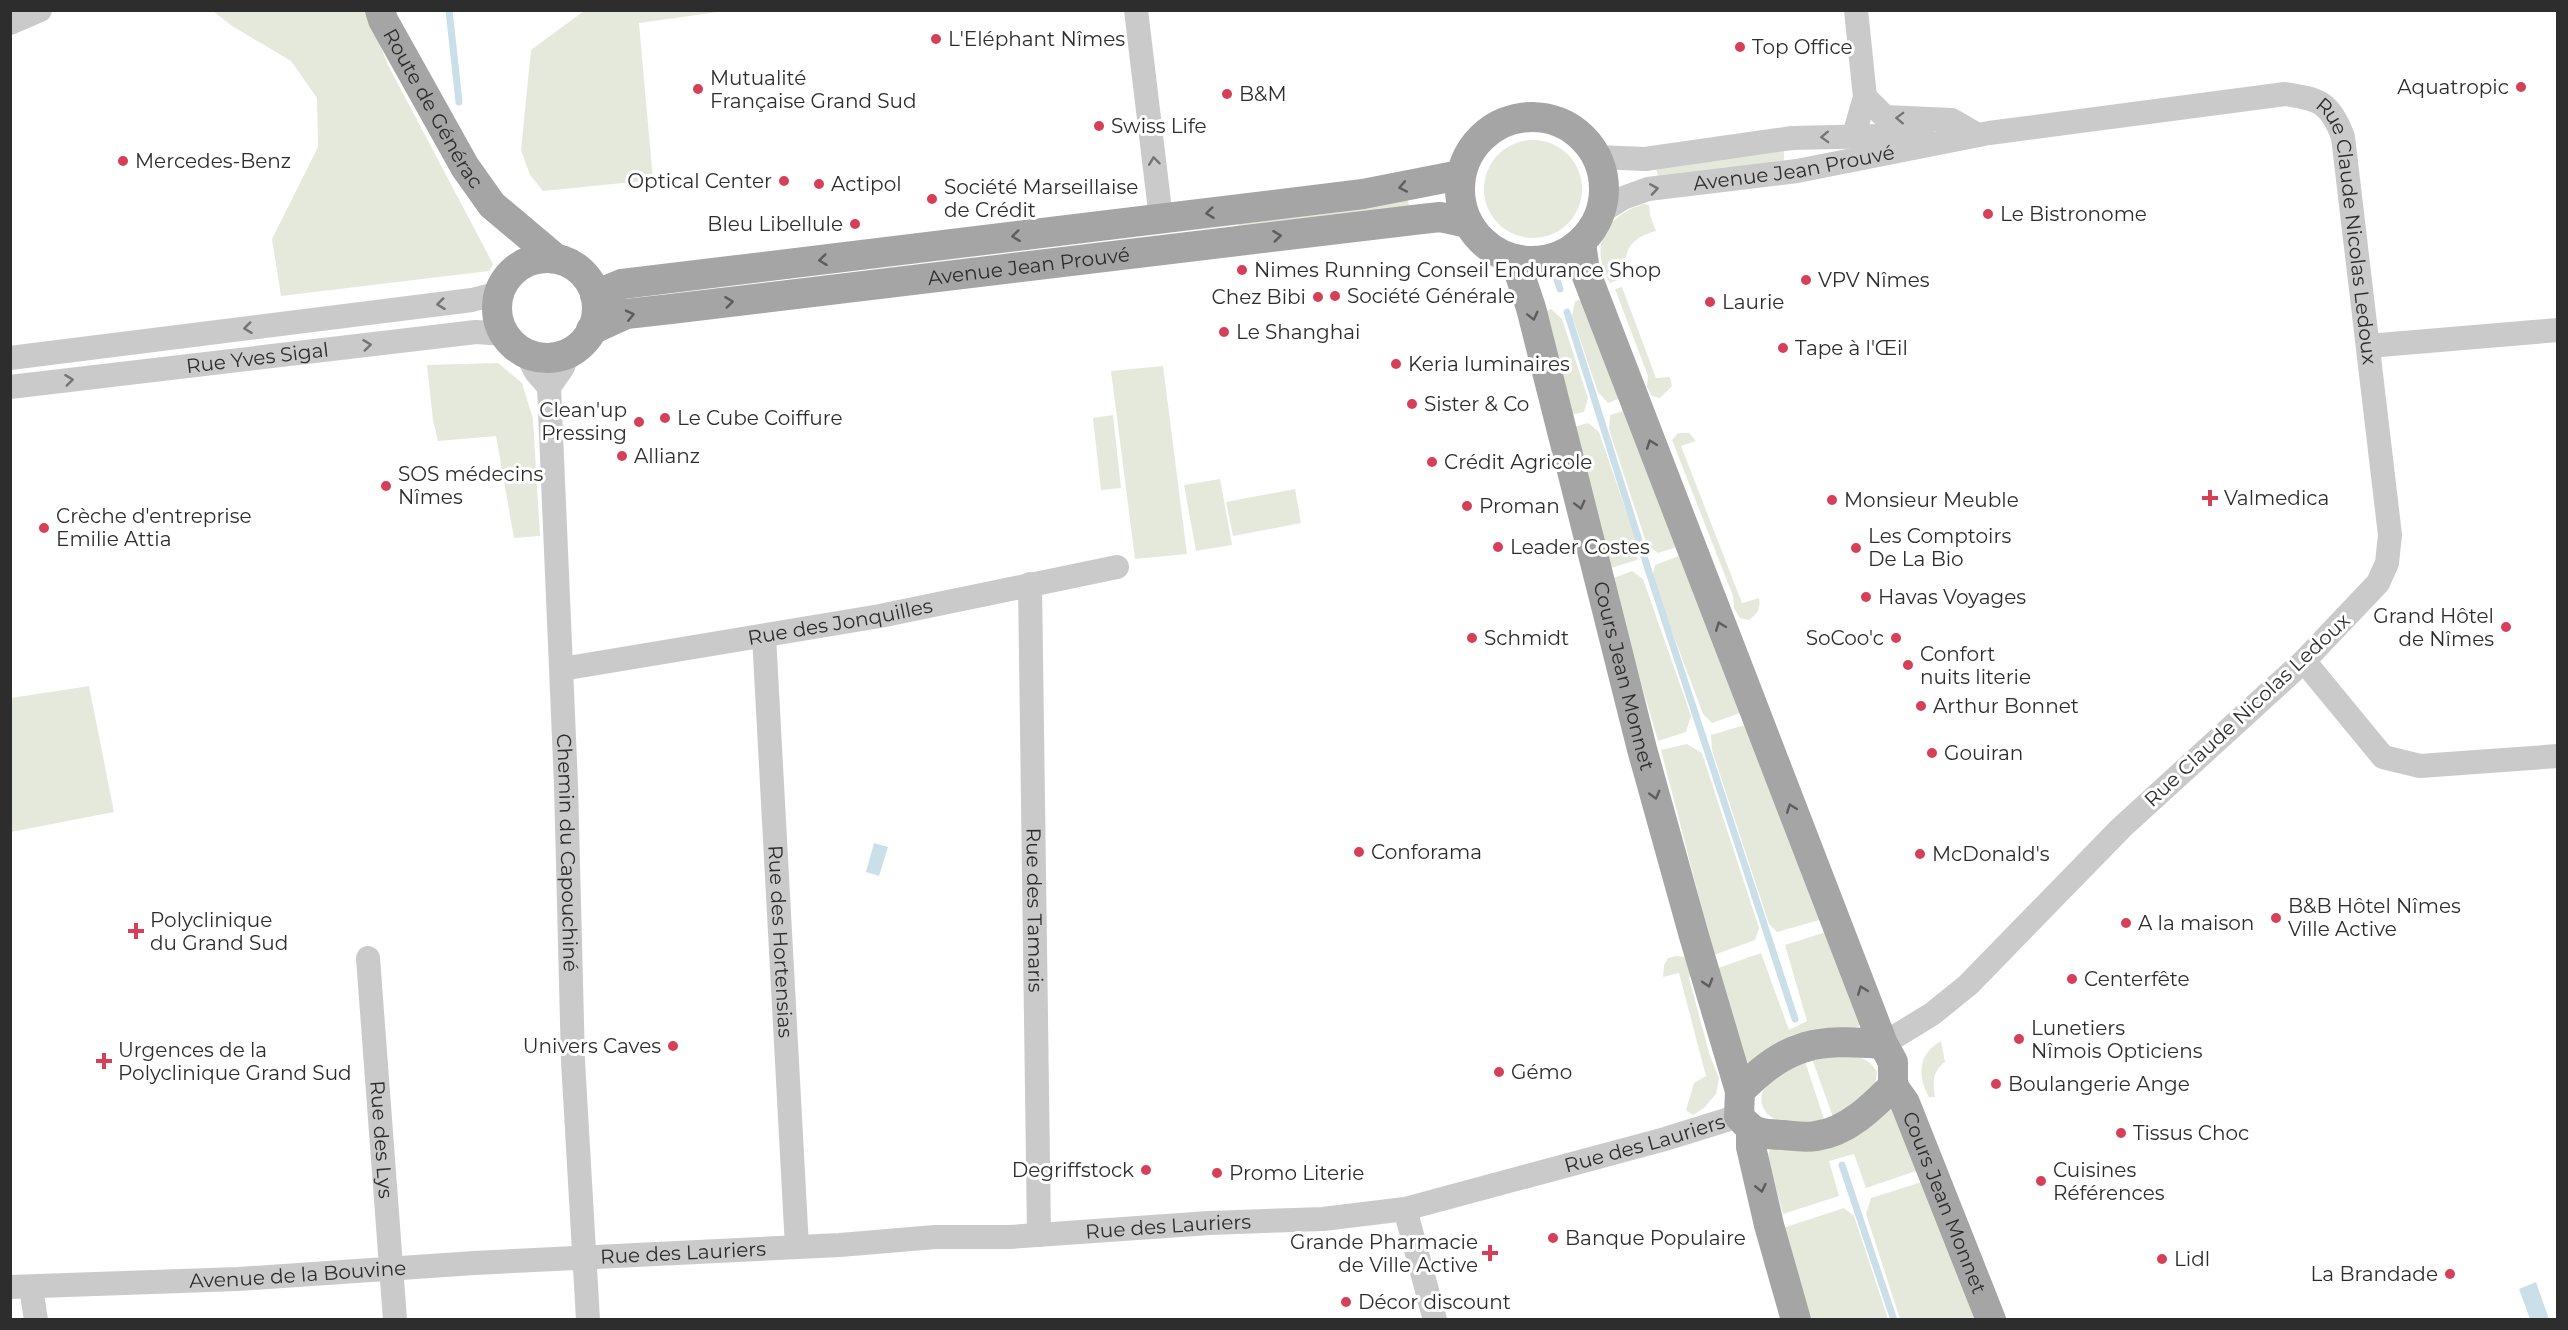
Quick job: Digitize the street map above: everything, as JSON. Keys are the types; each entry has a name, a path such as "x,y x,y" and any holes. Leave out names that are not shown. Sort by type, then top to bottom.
{"main road":[{"name":"Route de Générac","path":"380,10 383,20 465,167 492,205 555,258"},
{"path":"1522,117 1544,118 1566,125 1584,138 1597,157 1603,175 1605,194 1601,212 1593,229 1581,243 1562,255 1539,262 1515,260 1496,252 1480,240 1468,223 1460,200 1460,175 1468,154 1482,136 1500,124 1522,117"},
{"name":"Avenue Jean Prouvé","path":"595,296 622,284 1363,195 1460,175"},
{"name":"Route de Générac","path":"492,205 506,244 504,284"},
{"name":"Avenue Jean Prouvé","path":"591,330 626,314 1440,217 1468,223"},
{"path":"1161,219 1165,250"},
{"path":"1581,243 1585,271 1592,290 1883,1044 1893,1062 1893,1086 1857,1119 1831,1133 1815,1136 1771,1135 1743,1112 1781,1055 1820,1042 1883,1044"},
{"path":"539,258 555,258 581,271 590,282 595,296 596,313 591,330 581,344 567,354 539,357 515,344 497,315 504,284 523,264 539,258"},
{"name":"Cours Jean Monnet","path":"1515,260 1531,308 1642,749 1743,1112 1769,1225 1796,1320"},
{"name":"Cours Jean Monnet","path":"1893,1086 1905,1103 1991,1320"}],"street":[{"path":"10,23 40,10"},
{"path":"1136,10 1161,219"},
{"path":"1856,10 1865,97 1856,128 1857,136"},
{"name":"Avenue Jean Prouvé","path":"1601,212 1623,198 1648,189 1797,171 1982,134 2285,94"},
{"name":"Rue Claude Nicolas Ledoux","path":"1883,1044 1932,1014 1968,985 2121,828 2304,661 2378,583 2387,563 2390,535 2343,137 2336,118 2316,99 2285,94"},
{"path":"1865,97 1885,117 1952,120 1982,134"},
{"name":"Avenue Jean Prouvé","path":"1597,157 1645,159 1792,138 1982,134"},
{"name":"Rue Yves Sigal","path":"10,358 472,300 504,284"},
{"path":"2368,346 2558,330"},
{"name":"Rue Yves Sigal","path":"10,387 476,332 515,344"},
{"path":"515,344 549,387 563,367 567,354"},
{"name":"Chemin du Capouchiné","path":"549,387 562,669 573,1061 588,1320"},
{"name":"Rue des Jonquilles","path":"562,669 880,616 1117,567"},
{"name":"Rue des Tamaris","path":"1030,584 1039,1235"},
{"name":"Rue des Hortensias","path":"764,636 797,1247"},
{"path":"2304,661 2384,757 2420,766 2558,756"},
{"name":"Rue des Lys","path":"368,958 395,1320"},
{"name":"Rue des Lauriers","path":"584,1257 797,1247 935,1237 1039,1235 1209,1223 1323,1219 1405,1209 1665,1139 1743,1112"},
{"path":"1405,1209 1434,1320"},
{"name":"Avenue de la Bouvine","path":"21,1287 584,1257"},
{"path":"21,1287 36,1320"}],"shaded area":[{"path":"213,11 367,11 388,65 493,264 489,271 281,296 272,239 318,147 317,98 291,61 232,26"},
{"path":"584,11 725,11 639,23 653,180 543,191 530,175 521,150 531,50"},
{"path":"1533,140 1543,141 1560,148 1574,162 1581,179 1581,199 1574,216 1560,230 1543,237 1533,238 1523,237 1506,230 1492,216 1485,199 1484,189 1485,179 1492,162 1506,148 1523,141"},
{"path":"1784,151 1784,161 1659,180 1655,165"},
{"path":"1406,196 1410,207 1239,228 1237,217"},
{"path":"1644,204 1649,205 1656,231 1632,243 1626,258 1612,261 1618,280 1610,283 1601,257 1604,234 1619,216"},
{"path":"1622,287 1656,378 1670,377 1672,386 1660,398 1652,396 1647,387 1648,376 1615,289"},
{"path":"1586,299 1623,397 1608,403 1598,392 1572,316 1575,301"},
{"path":"1551,309 1562,319 1588,398 1584,412 1570,415 1542,313"},
{"path":"498,363 522,383 533,419 540,536 514,538 496,436 438,441 433,420 427,365"},
{"path":"1163,366 1187,554 1135,559 1111,371"},
{"path":"1627,410 1680,546 1658,553 1647,545 1609,429 1610,415"},
{"path":"1113,415 1121,488 1101,490 1093,418"},
{"path":"1588,423 1599,432 1639,549 1637,560 1611,568 1574,427"},
{"path":"1678,433 1689,433 1696,441 1681,446 1742,603 1759,598 1758,611 1749,620 1740,618 1734,608 1733,596 1672,440"},
{"path":"1220,479 1232,545 1196,551 1184,485"},
{"path":"1295,489 1301,523 1233,536 1226,502"},
{"path":"1684,554 1743,712 1712,723 1703,714 1652,578 1655,565"},
{"path":"1632,571 1643,579 1691,716 1686,732 1658,741 1611,579"},
{"path":"89,686 114,812 11,832 11,698"},
{"path":"1748,724 1823,919 1777,932 1769,924 1712,750 1711,735"},
{"path":"1687,744 1702,753 1759,928 1755,940 1714,955 1661,750"},
{"path":"1829,931 1862,1023 1855,1029 1819,1030 1792,1035 1777,1043 1752,1063 1744,1062 1718,968 1761,953 1789,1030 1807,1021 1785,945"},
{"path":"1685,957 1692,971 1689,978 1710,1056 1719,1078 1716,1094 1704,1108 1693,1115 1686,1110 1694,1083 1706,1076 1679,973 1663,977 1664,965 1668,958"},
{"path":"1941,1041 1945,1062 1934,1077 1935,1097 1929,1097 1921,1073 1922,1066 1928,1052"},
{"path":"1810,1053 1847,1054 1864,1059 1877,1072 1875,1086 1834,1120"},
{"path":"1804,1058 1825,1122 1779,1121 1766,1112 1761,1097 1763,1090 1774,1078"},
{"path":"1890,1109 1900,1114 1922,1169 1866,1188 1854,1154 1829,1161 1839,1196 1783,1214 1768,1159 1769,1151"},
{"path":"1925,1181 1978,1319 1900,1319 1866,1214 1871,1198"},
{"path":"1844,1208 1854,1216 1888,1319 1808,1319 1783,1228"}],"water":[{"path":"874,843 888,847 879,876 866,872"},
{"path":"2536,1282 2549,1319 2530,1319 2519,1289"}],"waterway":[{"path":"449,10 459,102"},
{"path":"1556,277 1560,289"},
{"path":"1567,312 1795,1019"},
{"path":"1842,1165 1894,1320"}],"place":[{"name":"L'Eléphant Nîmes","path":"936,39"},
{"name":"Top Office","path":"1740,47"},
{"name":"Aquatropic","path":"2521,87"},
{"name":"Mutualité Française Grand Sud","path":"698,89"},
{"name":"B&M","path":"1227,94"},
{"name":"Swiss Life","path":"1099,126"},
{"name":"Mercedes-Benz","path":"123,161"},
{"name":"Optical Center","path":"784,181"},
{"name":"Actipol","path":"819,184"},
{"name":"Société Marseillaise de Crédit","path":"932,199"},
{"name":"Le Bistronome","path":"1988,214"},
{"name":"Bleu Libellule","path":"855,224"},
{"name":"Nimes Running Conseil Endurance Shop","path":"1242,270"},
{"name":"VPV Nîmes","path":"1806,280"},
{"name":"Société Générale","path":"1335,296"},
{"name":"Chez Bibi","path":"1318,297"},
{"name":"Laurie","path":"1710,302"},
{"name":"Le Shanghai","path":"1224,332"},
{"name":"Tape à l'Œil","path":"1783,348"},
{"name":"Keria luminaires","path":"1396,364"},
{"name":"Sister & Co","path":"1412,404"},
{"name":"Le Cube Coiffure","path":"665,418"},
{"name":"Clean'up Pressing","path":"639,422"},
{"name":"Allianz","path":"622,456"},
{"name":"Crédit Agricole","path":"1432,462"},
{"name":"SOS médecins Nîmes","path":"386,486"},
{"name":"Valmedica","path":"2210,498"},
{"name":"Monsieur Meuble","path":"1832,500"},
{"name":"Proman","path":"1467,506"},
{"name":"Crèche d'entreprise Emilie Attia","path":"44,528"},
{"name":"Leader Costes","path":"1498,547"},
{"name":"Les Comptoirs De La Bio","path":"1856,548"},
{"name":"Havas Voyages","path":"1866,597"},
{"name":"Grand Hôtel de Nîmes","path":"2506,627"},
{"name":"Schmidt","path":"1472,638"},
{"name":"SoCoo'c","path":"1896,638"},
{"name":"Confort nuits literie","path":"1908,665"},
{"name":"Arthur Bonnet","path":"1921,706"},
{"name":"Gouiran","path":"1932,753"},
{"name":"Conforama","path":"1359,852"},
{"name":"McDonald's","path":"1920,854"},
{"name":"B&B Hôtel Nîmes Ville Active","path":"2276,918"},
{"name":"A la maison","path":"2126,923"},
{"name":"Polyclinique du Grand Sud","path":"136,931"},
{"name":"Centerfête","path":"2072,979"},
{"name":"Lunetiers Nîmois Opticiens","path":"2019,1039"},
{"name":"Univers Caves","path":"673,1046"},
{"name":"Urgences de la Polyclinique Grand Sud","path":"104,1061"},
{"name":"Gémo","path":"1499,1072"},
{"name":"Boulangerie Ange","path":"1996,1084"},
{"name":"Tissus Choc","path":"2121,1133"},
{"name":"Degriffstock","path":"1146,1170"},
{"name":"Promo Literie","path":"1217,1173"},
{"name":"Cuisines Références","path":"2041,1181"},
{"name":"Banque Populaire","path":"1553,1238"},
{"name":"Grande Pharmacie de Ville Active","path":"1490,1253"},
{"name":"Lidl","path":"2162,1259"},
{"name":"La Brandade","path":"2450,1274"},
{"name":"Décor discount","path":"1346,1302"}]}
